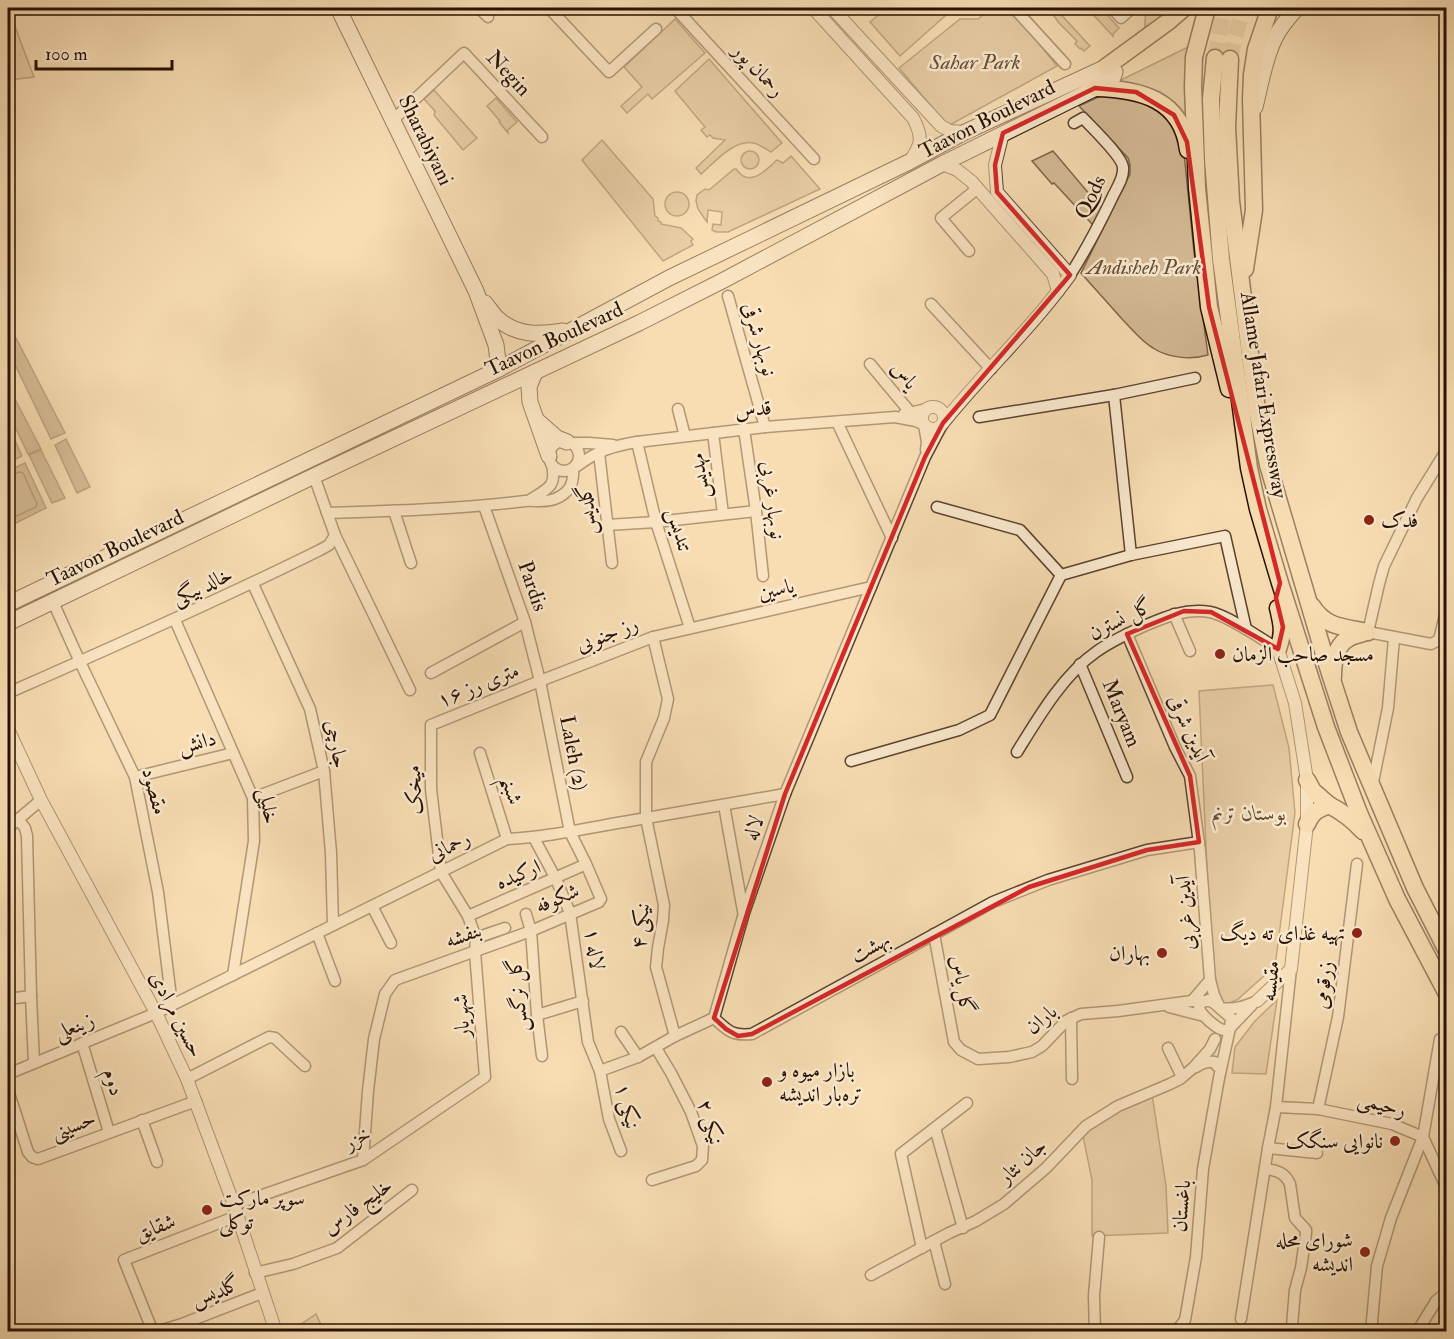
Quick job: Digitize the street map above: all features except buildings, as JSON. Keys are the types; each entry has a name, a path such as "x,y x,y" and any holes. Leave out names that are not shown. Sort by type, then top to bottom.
{"highway":[{"path":"1109,73 1184,8"},
{"path":"1207,8 1194,57 1192,87 1197,188 1209,307 1249,468"},
{"path":"1242,288 1254,210 1252,75 1256,49 1270,8"},
{"name":"Allame Jafari Expressway","path":"1446,949 1415,888 1349,732 1333,686 1268,465 1257,410 1234,224 1222,58 1211,99 1213,160 1221,259 1249,468 1258,509 1326,727 1371,841 1397,899 1446,992"},
{"path":"1095,88 1118,88 1136,92 1165,105 1182,126 1187,142 1191,178 1197,188"},
{"path":"1278,649 1283,627 1276,598 1280,584"},
{"path":"1307,598 1320,617 1329,624 1368,632"},
{"path":"1333,686 1333,666 1340,644 1349,637 1368,632"},
{"path":"1307,780 1313,791 1329,805 1350,818 1371,841"},
{"path":"1306,824 1318,809 1329,805"}],"main road":[{"name":"Sharabiyani","path":"338,8 476,291 496,345 499,369"},
{"path":"1251,124 1266,59 1275,37 1297,8"},
{"name":"Taavon Boulevard","path":"8,623 639,323 942,164 1095,88 1109,73"},
{"name":"Taavon Boulevard","path":"8,604 499,369 669,278 909,162 964,132 1109,73"},
{"path":"669,278 662,292 666,299 684,300"},
{"name":"Sharabiyani","path":"476,291 497,318 527,334 546,334 574,329"},
{"path":"628,300 645,301 649,307 639,323"},
{"path":"535,372 529,387 530,402 551,460"},
{"path":"502,387 518,391 530,402"},
{"path":"536,420 556,438 570,442"}],"street":[{"path":"479,8 488,17"},
{"path":"549,8 609,72 656,29"},
{"name":"رحمان پور","path":"675,8 814,159"},
{"path":"813,8 913,118 919,129 921,141 909,162"},
{"path":"832,8 941,126 950,131 964,132"},
{"path":"1014,8 1065,64"},
{"path":"1112,8 1121,18 1132,8"},
{"path":"845,43 855,33"},
{"name":"Negin","path":"393,120 464,53 542,137"},
{"name":"Qods","path":"1070,275 1101,221 1120,180 1123,168 1115,153 1083,118 1074,123"},
{"path":"919,129 926,133 934,131 936,127 934,119"},
{"path":"924,425 934,429 943,423 1070,275 997,192 995,165 1003,133"},
{"path":"942,164 966,176 978,188 1053,274 1058,291"},
{"path":"969,251 941,218 978,188"},
{"name":"نوبهار شرقی","path":"728,296 765,427"},
{"path":"931,304 991,369"},
{"name":"یاس","path":"870,364 910,412"},
{"path":"979,417 1195,378"},
{"path":"1114,394 1131,555"},
{"path":"925,457 927,442 922,418 924,411 964,396"},
{"path":"930,408 940,410 943,423"},
{"name":"قدس","path":"570,442 616,445 744,429 895,417 930,408"},
{"path":"678,409 685,436"},
{"name":"قدس","path":"895,417 924,425"},
{"path":"837,422 892,538"},
{"name":"لاله","path":"714,1018 744,914 785,794 925,457 943,423"},
{"name":"نوبهار غربی","path":"744,429 763,576"},
{"name":"مهدیس","path":"713,433 723,514"},
{"path":"327,513 484,506 530,500 554,500 565,494 574,478 575,467 580,456 576,447 570,442 557,443 553,446 551,460 555,477 552,484 530,500"},
{"name":"تندیس","path":"637,442 656,522 690,628"},
{"name":"قدس","path":"575,467 616,445"},
{"path":"1446,452 1417,498 1384,566 1368,632 1431,644 1439,640 1446,611"},
{"name":"گلدیس","path":"599,453 612,563"},
{"path":"551,460 559,471 564,472 575,467"},
{"path":"314,476 335,535 410,690"},
{"name":"Pardis","path":"484,506 525,622 540,681"},
{"path":"937,507 1020,530 1061,575"},
{"path":"394,511 411,563"},
{"path":"608,525 756,511"},
{"name":"خالد بیگی","path":"8,693 253,584 329,545 335,535"},
{"path":"851,760 959,730 990,714 1061,575 1131,555 1225,536 1246,629"},
{"name":"جارچی","path":"253,584 310,709 324,771 332,853 333,925"},
{"name":"یاسین","path":"690,628 871,587"},
{"name":"مقصود","path":"53,602 135,777 158,892 172,1005"},
{"name":"گل نسترن","path":"1017,752 1066,679 1080,664 1113,641 1159,619 1185,611 1211,612 1246,629 1278,649"},
{"path":"1174,614 1190,651"},
{"name":"خلیلی","path":"175,620 252,798 254,841 233,975"},
{"path":"431,673 525,622"},
{"name":"رز جنوبی","path":"540,681 653,637 690,628"},
{"name":"آیدین شرقی","path":"1127,634 1175,747 1190,776 1199,842"},
{"name":"نیکی ۴","path":"653,637 668,699 664,718 646,762 646,818 664,905 656,967 675,1036"},
{"path":"1372,787 1388,708 1394,638"},
{"name":"مقیسه","path":"1241,1319 1276,1107 1306,824 1307,780 1295,703 1278,649"},
{"name":"Maryam","path":"1080,664 1127,777"},
{"name":"۱۶ متری رز","path":"432,725 540,681"},
{"name":"Laleh (2)","path":"540,681 570,832 600,900"},
{"name":"میخک","path":"432,725 430,789 441,872 468,916 476,938 476,952"},
{"name":"حسین مرادی","path":"8,729 41,800 156,1013 187,1078 236,1211 276,1332"},
{"name":"دانش","path":"135,777 233,753"},
{"name":"شبنم","path":"480,753 507,840"},
{"path":"252,798 324,771"},
{"name":"رحمانی","path":"156,1013 507,840 534,838 785,794"},
{"path":"8,828 41,800"},
{"path":"724,805 744,914"},
{"path":"18,819 27,836 34,1063"},
{"name":"لاله ۱","path":"534,838 556,879 570,914 588,1042 600,1071"},
{"name":"بهشت","path":"714,1018 738,1036 752,1034 993,902 1048,880 1147,850 1199,842"},
{"name":"آیدین غربی","path":"1199,842 1210,980 1220,1008 1231,1018 1230,1028"},
{"name":"زرقومی","path":"1318,1109 1338,1017 1357,864"},
{"name":"ارکیده","path":"468,916 582,866"},
{"name":"شکوفه","path":"531,931 600,900"},
{"path":"372,906 390,943"},
{"name":"گل نرگس","path":"526,914 531,931 542,1056"},
{"path":"476,938 505,928"},
{"name":"بنفشه","path":"363,1160 374,1039 385,994 395,980 531,931"},
{"path":"317,933 335,981"},
{"name":"گل یاس","path":"934,934 954,1042"},
{"name":"شهریار","path":"476,952 485,1077"},
{"path":"1198,1001 1201,1003 1199,1011 1216,1026 1226,1030 1290,969"},
{"path":"1198,1001 1210,980"},
{"path":"8,999 31,996"},
{"path":"1198,1001 1208,1000 1220,1008 1232,1010 1257,1001"},
{"path":"537,1015 583,1001"},
{"name":"باران","path":"954,1042 961,1050 978,1059 1009,1058 1032,1052 1042,1046 1059,1027 1081,1014 1198,1001"},
{"path":"1160,1005 1204,1016"},
{"name":"زینعلی","path":"8,1074 156,1013"},
{"path":"600,1071 638,1057 714,1018"},
{"path":"1071,1018 1072,1079"},
{"path":"1216,1026 1215,1040 1219,1078"},
{"name":"باغستان","path":"1172,1332 1178,1329 1185,1320 1196,1257 1203,1169 1230,1028"},
{"path":"621,1032 638,1057"},
{"path":"187,1078 269,1037 275,1038 305,1066"},
{"path":"1371,1332 1377,1266 1391,1218 1423,1137 1440,1039"},
{"name":"جان نثار","path":"871,1275 934,1240 963,1228 1004,1204 1046,1168 1086,1126 1118,1106 1182,1077 1210,1049 1215,1040"},
{"name":"دوم","path":"82,1043 109,1132"},
{"name":"نیکی ۲","path":"652,1180 696,1166 702,1160 703,1146 691,1112 656,1048"},
{"path":"1168,1048 1182,1077"},
{"path":"1193,1068 1210,1061 1215,1062 1217,1066"},
{"name":"نیکی ۱","path":"600,1071 609,1119 621,1151"},
{"name":"خزر","path":"236,1211 363,1160 485,1077"},
{"name":"حسینی","path":"8,1090 28,1152 32,1157 38,1159 196,1101"},
{"path":"922,1248 901,1154 967,1103"},
{"name":"رحیمی","path":"1276,1107 1318,1109 1392,1124 1423,1137 1446,1187"},
{"path":"142,1120 157,1162"},
{"path":"935,1128 963,1228"},
{"path":"1268,1148 1317,1153"},
{"path":"1266,1168 1276,1170 1288,1179 1295,1218 1306,1230 1301,1268 1295,1290 1293,1332"},
{"name":"خلیج فارس","path":"255,1273 293,1264 337,1248 412,1190"},
{"name":"شقایق","path":"183,1328 154,1332 124,1260 236,1211"},
{"path":"1095,1332 1094,1296 1099,1237"},
{"path":"934,1240 945,1284"},
{"name":"گلدیس","path":"183,1328 262,1293"},
{"path":"1417,1332 1436,1301 1446,1293"}],"highlighted area":[{"path":"1095,88 1136,92 1174,115 1187,142 1209,307 1280,583 1276,598 1283,627 1278,649 1211,612 1184,611 1127,634 1190,776 1199,842 1147,850 1029,887 752,1034 738,1036 714,1018 785,794 925,457 943,423 1070,275 997,192 995,165 1003,133"}],"green space":[{"path":"8,8 34,77 8,80"},
{"path":"887,8 954,8 900,56 870,22"},
{"name":"Sahar Park","path":"991,8 998,12 1003,8 1010,8 1057,66 948,126 899,68 960,19 978,19"},
{"path":"1046,8 1055,8 1090,46 1084,51 1080,49 1075,44 1077,41"},
{"path":"1087,8 1101,8 1119,28 1113,36"},
{"path":"1146,8 1179,8 1144,38"},
{"path":"675,19 705,53 652,99 648,94 627,113 621,106 642,87 624,67"},
{"path":"1190,46 1189,124 1177,108 1160,94 1141,86 1119,81"},
{"path":"709,59 782,143 771,152 754,143 739,144 725,152 701,174 696,168 725,140 713,138 710,135 707,137 701,130 705,127 675,91"},
{"path":"434,90 477,138 463,150 424,99"},
{"name":"Andisheh Park","path":"1109,92 1118,92 1169,115 1184,153 1208,355 1180,357 1153,348 1137,335 1081,273 1130,174 1128,158 1079,106"},
{"path":"496,98 517,122 508,130 508,133 487,106"},
{"path":"602,140 653,199 655,216 658,221 661,224 681,228 693,239 691,241 693,245 663,261 582,160"},
{"path":"750,151 756,154 759,160 756,166 750,169 744,166 741,160 744,154"},
{"path":"1053,151 1102,209 1093,225 1032,161"},
{"path":"791,156 820,189 728,232 712,230 713,224 721,225 722,212 708,210 707,222 698,209 697,195 705,189 709,190 734,169 748,178 757,176 777,160 783,163"},
{"path":"677,192 686,195 689,204 686,213 677,216 668,213 665,204 668,195"},
{"name":"بوستان ترنم","path":"1273,685 1289,748 1295,813 1275,966 1237,1000 1221,1006 1212,982 1199,691"},
{"path":"1277,1000 1266,1074 1232,1073 1235,1047 1255,1021"},
{"path":"1152,1094 1166,1186 1168,1233 1092,1236 1092,1180 1082,1131 1093,1121"},
{"path":"316,1314 324,1331 291,1331"}],"water":[{"path":"16,338 65,433 51,439 8,350 8,342"},
{"path":"16,401 41,449 28,454 8,412 8,405"},
{"path":"8,425 22,456 8,463"},
{"path":"66,439 90,487 77,493 55,445"},
{"path":"41,450 65,498 52,503 29,455"},
{"path":"25,463 46,508 8,527 8,471"}],"tunnel":[{"path":"1215,58 1225,8"},
{"path":"1230,59 1244,8"}],"place":[{"name":"فدک","path":"1369,520"},
{"name":"مسجد صاحب الزمان","path":"1220,654"},
{"name":"تهیه غذای ته دیگ","path":"1357,933"},
{"name":"بهاران","path":"1162,953"},
{"name":"بازار میوه و تره‌بار اندیشه","path":"767,1082"},
{"name":"نانوایی سنگک","path":"1395,1141"},
{"name":"سوپر مارکت توکلی","path":"207,1210"},
{"name":"شورای محله اندیشه","path":"1365,1252"}]}
